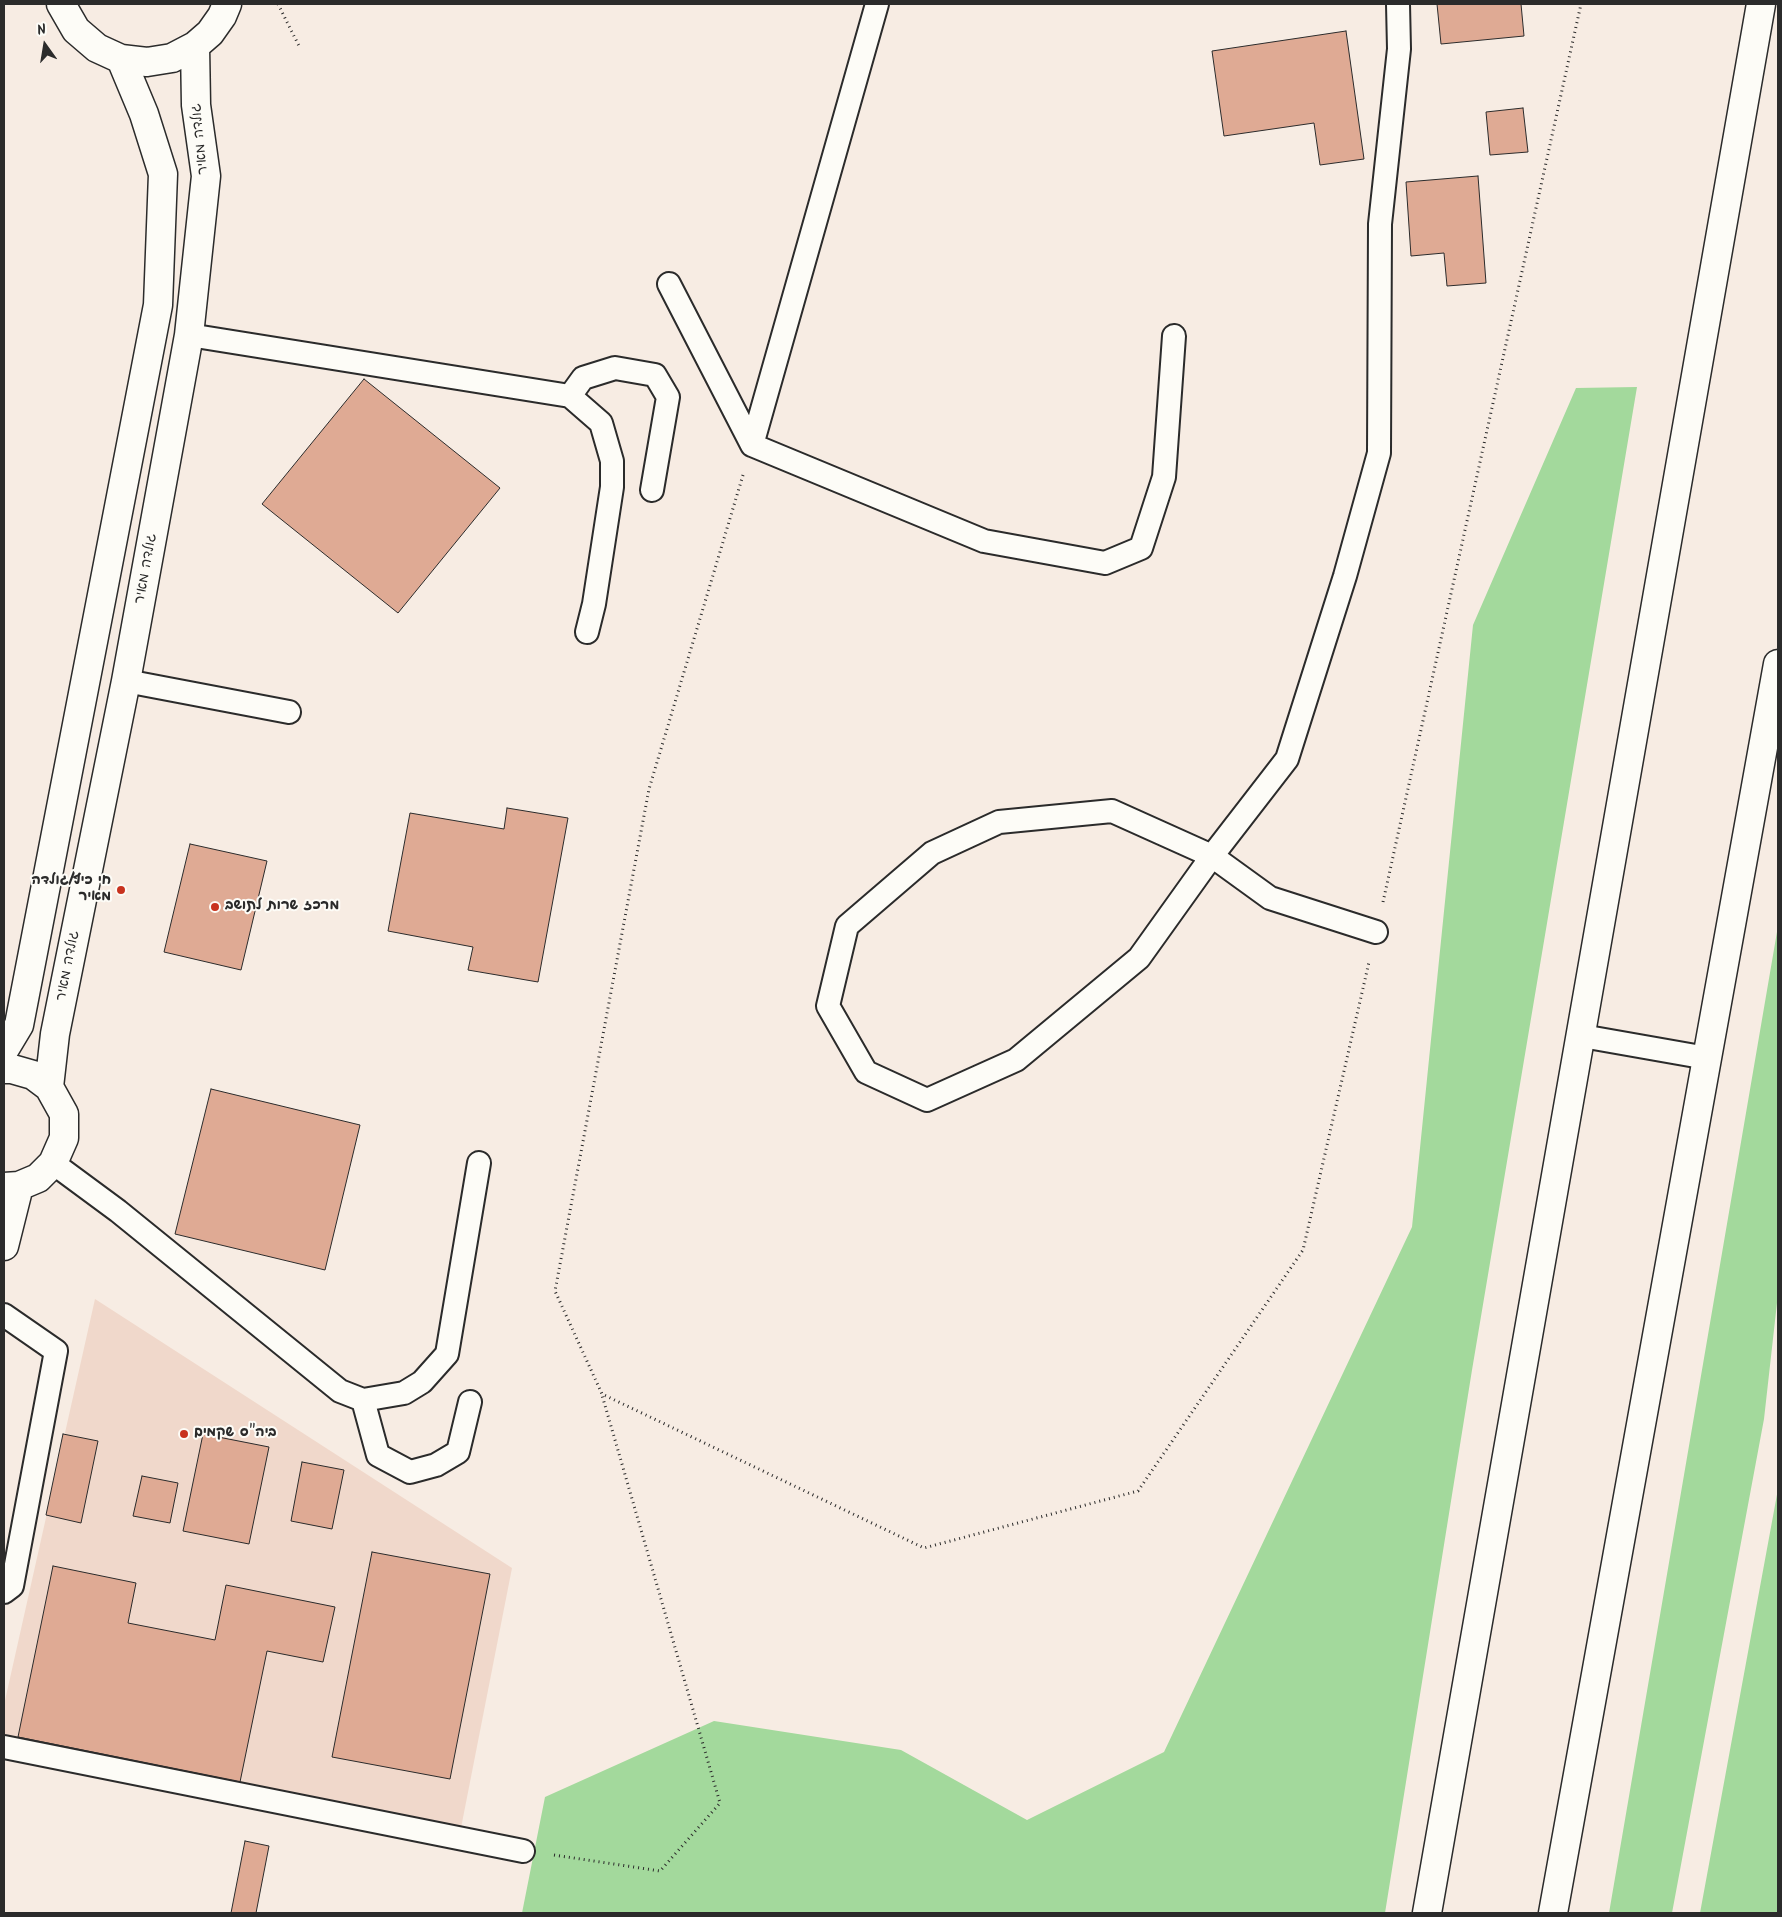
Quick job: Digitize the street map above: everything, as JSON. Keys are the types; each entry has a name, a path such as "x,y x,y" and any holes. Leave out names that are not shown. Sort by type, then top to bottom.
{"main road":[{"path":"61,4 76,30 97,48 121,59 146,62 172,58 195,46 210,32 222,16 227,4"},
{"path":"1427,1913 1582,1036 1761,4"},
{"name":"גולדה מאיר","path":"49,1087 55,1034 126,681 189,335 206,176 196,105 195,46"},
{"path":"4,1050 19,1025 158,305 164,174 144,114 121,59"},
{"path":"1553,1913 1778,664"},
{"path":"4,1069 12,1069 32,1075 49,1087 64,1114 64,1138 53,1163 38,1178 11,1186 4,1246"}],"lane":[{"path":"752,445 877,4"},
{"path":"1376,932 1270,898 1212,856 1112,812 999,822 932,853 847,926 828,1006 866,1072 927,1100 1016,1060 1139,958 1212,856 1288,759 1345,576 1379,453 1380,224 1399,49 1398,4"},
{"path":"669,284 752,445 984,541 1105,563 1141,548 1164,477 1174,336"},
{"path":"189,335 570,396 601,423 612,461 612,487 594,604 587,632"},
{"path":"570,396 583,378 615,368 654,375 668,397 652,490"},
{"path":"126,681 289,712"},
{"path":"1582,1036 1707,1058"},
{"path":"53,1163 118,1211 340,1391 363,1400 404,1393 422,1382 446,1354 479,1163"},
{"path":"4,1315 56,1351 12,1586 4,1592"},
{"path":"363,1400 378,1455 410,1472 436,1465 458,1452 470,1402"},
{"path":"4,1748 523,1851"}],"path":[{"path":"278,4 299,46"},
{"path":"602,1394 924,1548 1138,1490 1303,1250 1376,932 1581,4"},
{"path":"523,1851 660,1871 720,1803 602,1394 555,1291 649,789 752,445"}],"shaded area":[{"name":"ביה\"ס שקמים","path":"95,1299 512,1568 460,1833 4,1739 4,1705"}],"green space":[{"path":"1637,387 1472,1370 1385,1913 522,1913 545,1797 714,1721 901,1750 1027,1820 1164,1752 1412,1227 1473,625 1576,388"},
{"path":"1778,926 1778,1294 1764,1419 1672,1913 1609,1913"},
{"path":"1778,1489 1778,1913 1700,1913"}],"building":[{"path":"1437,4 1521,4 1524,36 1441,44"},
{"path":"1346,31 1364,159 1320,165 1314,123 1224,136 1212,51"},
{"path":"1523,108 1528,152 1490,155 1486,112"},
{"path":"1478,176 1486,283 1447,286 1444,253 1411,256 1406,182"},
{"path":"364,379 500,488 398,613 262,504"},
{"path":"507,808 568,818 538,982 468,970 473,947 388,931 410,813 504,829"},
{"name":"מרכז שרות לתושב","path":"190,844 267,861 241,970 164,952"},
{"path":"211,1089 360,1125 325,1270 175,1234"},
{"path":"63,1434 98,1441 81,1523 46,1515"},
{"path":"203,1434 269,1447 249,1544 183,1531"},
{"path":"302,1462 344,1470 332,1529 291,1521"},
{"path":"142,1476 178,1483 170,1523 133,1516"},
{"path":"372,1552 490,1574 450,1779 332,1757"},
{"path":"53,1566 136,1583 128,1623 215,1640 226,1585 335,1607 323,1662 267,1651 240,1782 18,1737"},
{"path":"245,1841 269,1846 256,1913 231,1913"}],"place":[{"name":"חי כיף/גולדה מאיר","path":"121,890"},
{"name":"מרכז שרות לתושב","path":"215,907"},
{"name":"ביה\"ס שקמים","path":"184,1434"}]}
